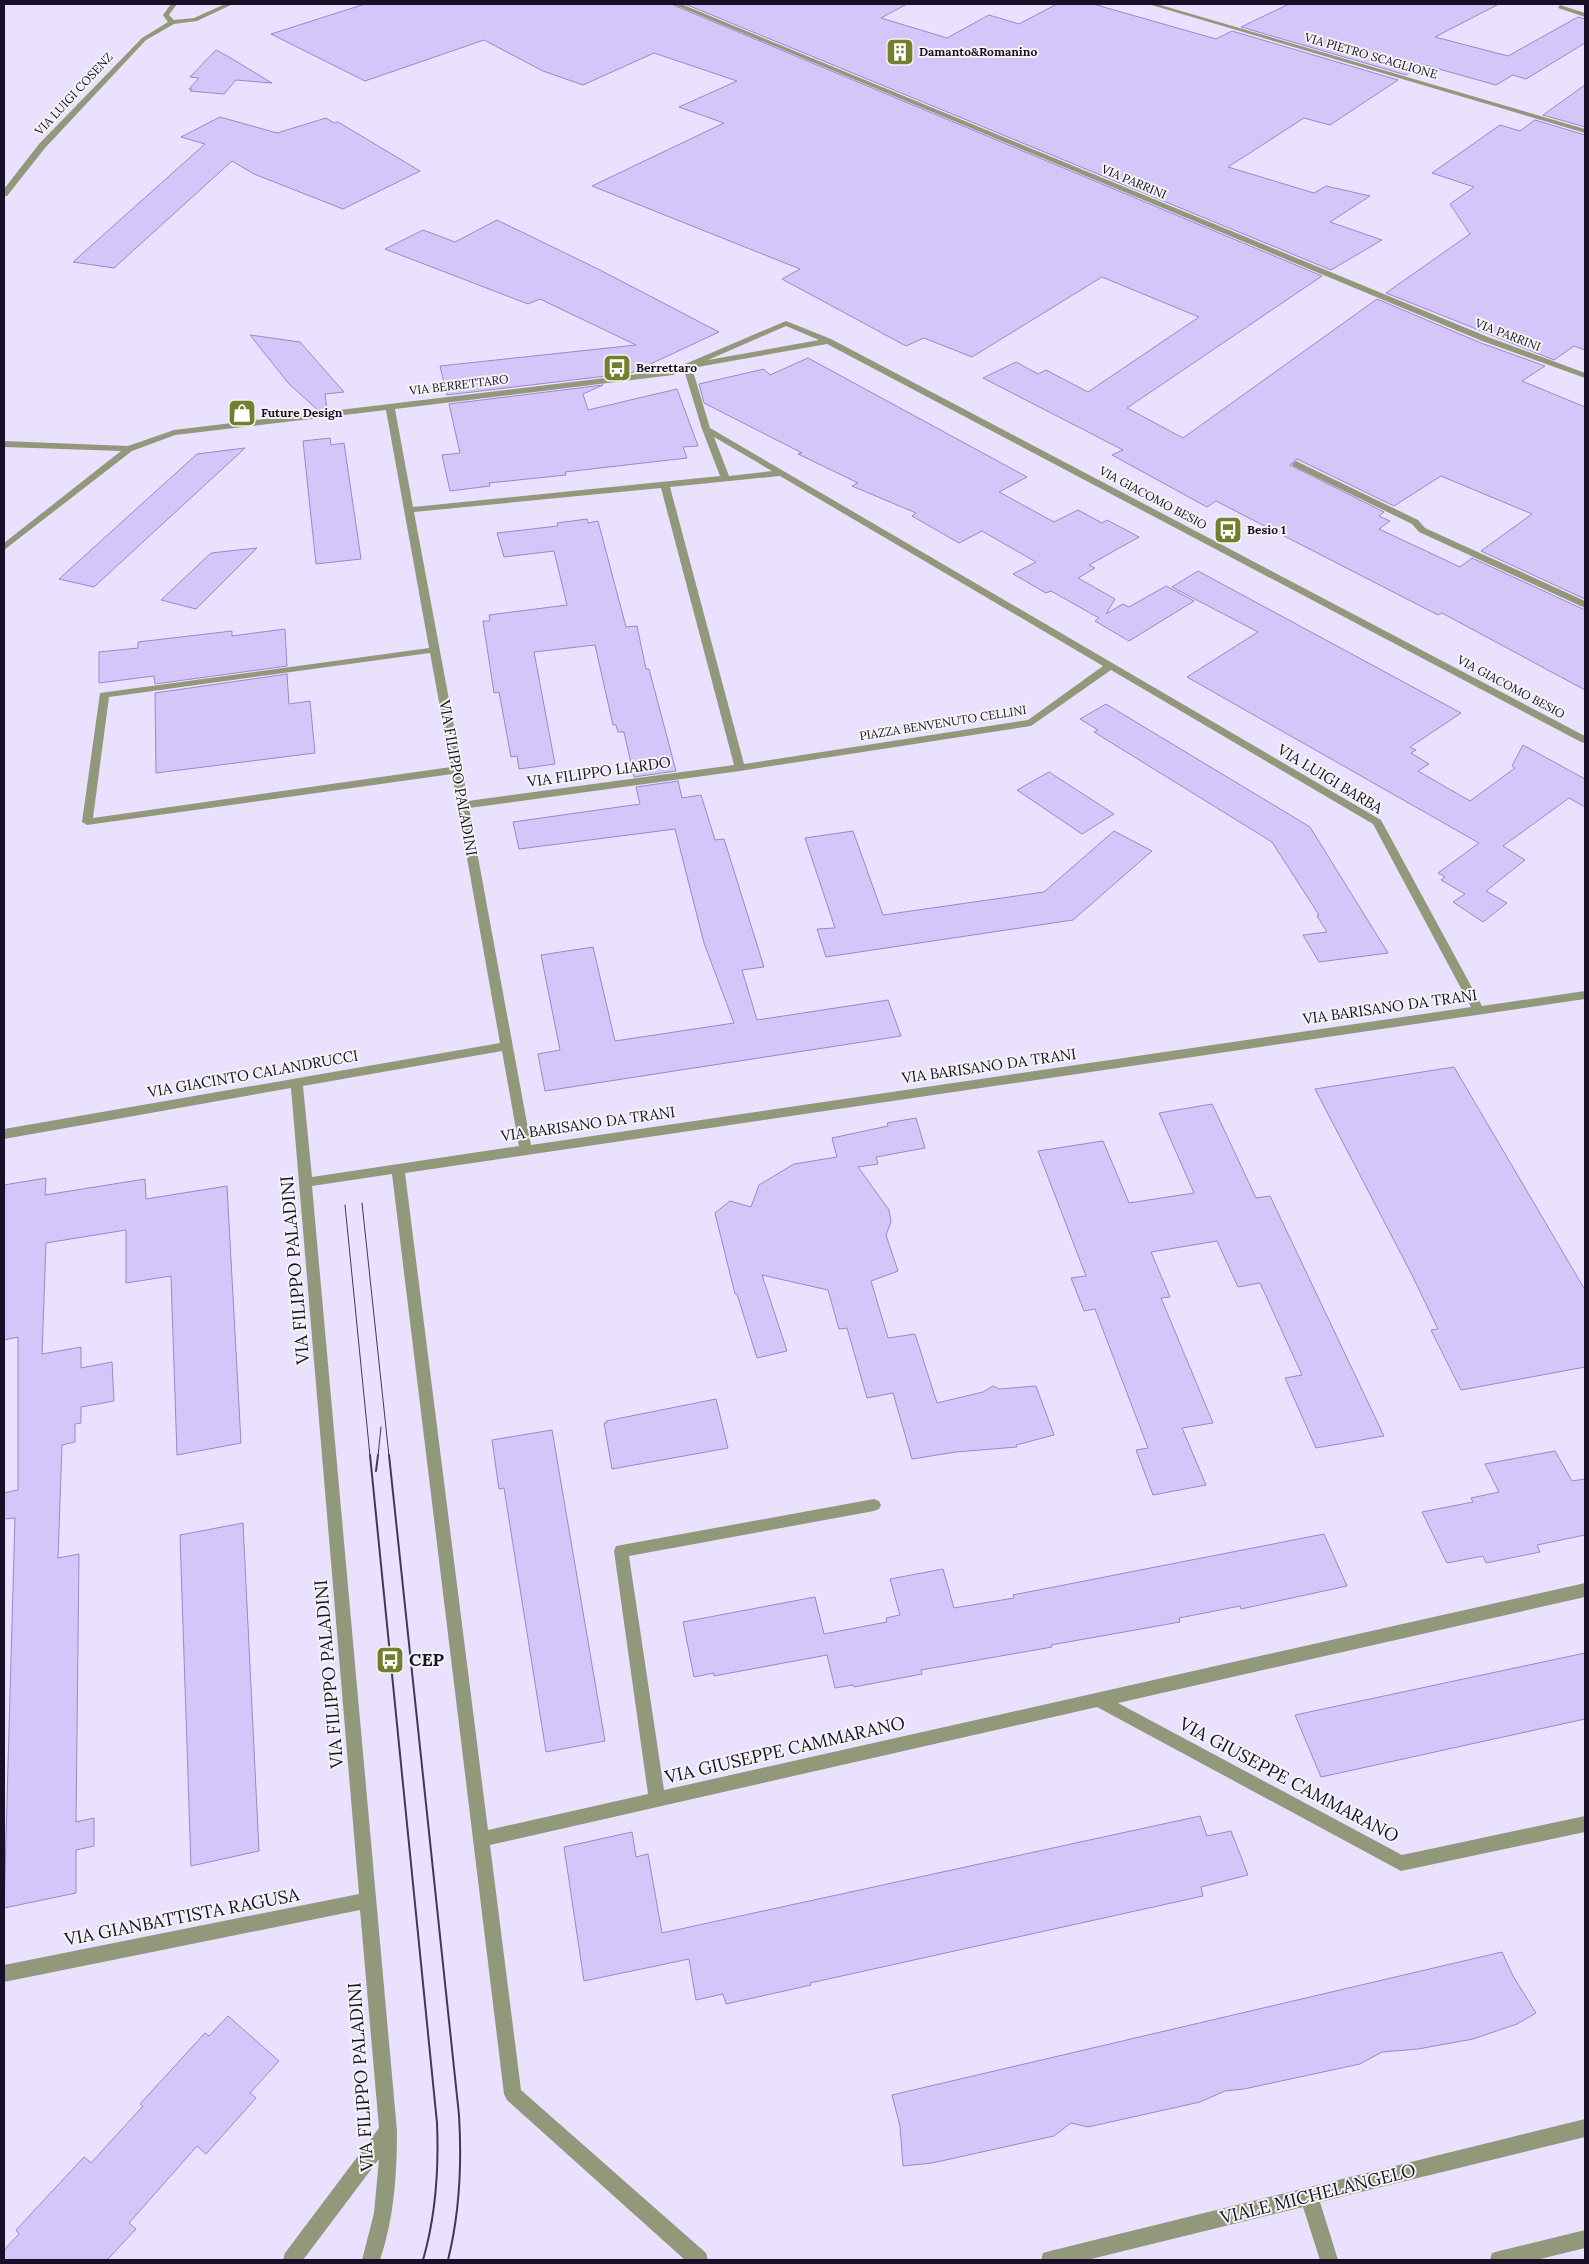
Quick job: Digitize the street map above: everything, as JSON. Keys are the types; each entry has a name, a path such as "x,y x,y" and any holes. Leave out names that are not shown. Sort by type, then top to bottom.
{"street":[{"path":"172,22 166,15 174,4"},
{"name":"VIA LUIGI COSENZ","path":"4,194 42,146 144,38 172,22 195,20 230,4"},
{"name":"VIA PARRINI","path":"676,4 1485,339 1585,376"},
{"name":"VIA PIETRO SCAGLIONE","path":"1151,4 1585,131"},
{"path":"1560,8 1585,15"},
{"name":"VIA GIACOMO BESIO","path":"786,323 828,340 1585,740"},
{"name":"VIA BERRETTARO","path":"129,449 174,433 673,372 786,323"},
{"path":"726,479 706,429 687,366 828,340"},
{"name":"VIA FILIPPO PALADINI","path":"390,406 526,1150"},
{"path":"706,429 1110,666"},
{"path":"4,444 129,449"},
{"path":"4,547 129,449"},
{"path":"1296,464 1415,522 1422,530 1585,605"},
{"path":"409,510 782,473"},
{"path":"665,485 740,768"},
{"path":"434,650 104,695 87,822 456,770"},
{"name":"PIAZZA BENVENUTO CELLINI","path":"740,768 1031,723 1110,666"},
{"name":"VIA LUIGI BARBA","path":"1110,666 1377,822 1479,1011"},
{"name":"VIA FILIPPO LIARDO","path":"463,805 740,768"},
{"name":"VIA BARISANO DA TRANI","path":"308,1182 1585,995"},
{"name":"VIA GIACINTO CALANDRUCCI","path":"4,1134 507,1046"},
{"name":"VIA FILIPPO PALADINI","path":"297,1082 308,1182 388,2131 388,2171 383,2214 371,2260"},
{"path":"398,1169 513,2094 699,2260"},
{"path":"656,1800 621,1551 874,1506"},
{"name":"VIA GIUSEPPE CAMMARANO","path":"482,1840 1585,1590"},
{"name":"VIA GIUSEPPE CAMMARANO","path":"1098,1700 1401,1863 1585,1824"},
{"name":"VIA GIANBATTISTA RAGUSA","path":"4,1973 369,1900"},
{"name":"VIALE MICHELANGELO","path":"1050,2260 1585,2128"},
{"path":"292,2260 388,2131"},
{"path":"1309,2196 1329,2260"},
{"path":"1499,2260 1585,2239"}],"building":[{"path":"365,4 671,4 1322,276 1127,408 1183,438 1377,299 1481,343 1545,366 1522,381 1585,407 1585,599 1481,551 1532,514 1441,476 1394,506 1297,459 1290,465 1384,512 1379,516 1390,521 1379,529 1460,567 1472,558 1585,610 1585,690 1442,613 1438,615 1216,501 1207,507 1112,455 1123,450 983,378 1016,362 1038,374 1046,370 1088,392 1199,317 1102,277 972,357 924,338 906,346 782,279 800,269 592,186 724,123 679,107 737,81 654,53 583,85 543,71 484,40 365,81 271,34"},
{"path":"685,4 907,4 881,18 947,38 989,15 1019,24 1057,4 1093,4 1216,39 1232,31 1398,80 1330,125 1304,118 1228,167 1314,193 1326,186 1370,196 1330,222 1382,240 1331,270"},
{"path":"1289,4 1499,4 1435,37 1508,56 1578,17 1585,19 1585,43 1526,79 1513,75 1496,85 1421,64 1406,75 1241,27"},
{"path":"216,50 272,83 236,80 224,94 190,91 192,89 189,89 199,78 190,77"},
{"path":"1585,85 1585,127 1543,115"},
{"path":"220,117 277,133 326,118 334,123 338,122 420,171 343,209 254,174 232,161 114,268 73,262 205,144 181,137"},
{"path":"1535,120 1585,135 1585,350 1574,346 1554,360 1386,293 1470,234 1450,204 1474,187 1432,173 1500,125 1520,131"},
{"path":"497,220 598,269 719,332 631,373 447,395 440,366 636,345 540,299 528,304 385,249 423,230 455,242"},
{"path":"250,335 300,342 344,392 325,394 327,410 319,411 289,384"},
{"path":"808,358 1027,477 999,492 1054,522 1078,510 1102,523 1107,520 1139,537 1089,565 1095,568 1078,578 1115,599 1106,614 1123,604 1129,607 1166,586 1194,601 1129,641 1095,621 1099,618 1051,591 1046,593 1013,574 1036,562 982,531 959,543 912,516 916,513 852,486 858,483 798,454 802,453 704,403 699,384 764,369 770,375"},
{"path":"603,385 583,394 588,410 677,389 698,446 683,447 687,458 565,472 566,475 489,483 490,486 450,491 442,455 460,453 449,404"},
{"path":"330,438 331,445 344,443 361,559 316,564 303,441"},
{"path":"245,448 94,587 59,579 197,454"},
{"path":"587,519 588,523 598,521 626,627 637,626 646,669 649,669 676,771 634,777 624,732 618,732 616,725 613,725 595,645 534,652 555,764 519,769 517,756 511,757 499,692 494,693 483,621 490,621 489,615 567,605 554,551 504,557 497,533 558,526 557,523"},
{"path":"257,548 196,609 161,600 211,553"},
{"path":"1198,571 1461,713 1410,747 1416,750 1411,753 1429,764 1418,771 1470,801 1515,768 1512,766 1523,745 1585,779 1585,807 1569,798 1503,846 1525,860 1486,891 1507,903 1483,922 1453,902 1465,894 1441,880 1445,877 1438,873 1479,843 1187,677 1258,632 1172,587"},
{"path":"285,629 287,666 155,684 154,676 99,683 99,652 138,648 138,642 232,631 232,636"},
{"path":"287,674 289,704 310,701 315,753 156,773 155,693"},
{"path":"1106,704 1310,827 1388,953 1319,962 1303,935 1327,932 1317,916 1319,915 1272,842 1094,732 1098,730 1080,719"},
{"path":"1049,772 1114,814 1082,834 1017,790"},
{"path":"678,781 682,798 701,795 715,840 724,839 764,967 742,970 757,1020 888,1000 901,1036 545,1091 538,1054 560,1050 541,955 593,947 615,1041 734,1023 704,943 675,829 519,849 513,822 640,804 636,787"},
{"path":"853,831 883,915 1044,892 1114,831 1152,851 1073,920 826,957 817,929 835,928 805,838"},
{"path":"1454,1067 1585,1290 1585,1367 1461,1390 1431,1330 1438,1329 1411,1273 1315,1089"},
{"path":"1212,1104 1256,1198 1270,1196 1384,1436 1316,1448 1285,1378 1302,1375 1260,1283 1238,1287 1217,1241 1151,1252 1170,1297 1161,1298 1213,1423 1182,1428 1206,1485 1153,1495 1136,1450 1148,1448 1095,1309 1084,1311 1071,1278 1086,1276 1038,1151 1103,1141 1129,1203 1194,1193 1159,1113"},
{"path":"916,1118 925,1148 876,1157 878,1164 858,1167 889,1210 891,1222 886,1235 898,1271 871,1281 888,1338 915,1334 937,1403 983,1392 993,1386 999,1389 1036,1386 1054,1435 1016,1445 1017,1447 956,1452 912,1459 893,1393 867,1398 847,1328 839,1329 828,1290 762,1275 787,1351 757,1358 737,1294 735,1294 715,1213 730,1201 751,1207 759,1185 794,1164 837,1157 832,1138 888,1126 887,1123"},
{"path":"46,1178 45,1195 145,1179 146,1199 227,1186 241,1443 177,1455 171,1276 126,1283 126,1230 46,1243 42,1354 81,1347 81,1368 112,1362 114,1401 81,1407 81,1423 75,1424 75,1442 62,1445 58,1558 79,1554 76,1822 94,1818 94,1846 76,1850 76,1893 4,1908 15,1518 4,1519 4,1493 18,1490 18,1337 4,1340 4,1185"},
{"path":"716,1399 728,1448 612,1469 604,1423 607,1423 606,1421"},
{"path":"552,1430 605,1741 546,1752 504,1488 499,1489 492,1440"},
{"path":"1555,1451 1572,1481 1585,1479 1585,1535 1537,1545 1540,1552 1486,1563 1483,1556 1447,1563 1422,1512 1473,1502 1471,1498 1499,1492 1485,1464"},
{"path":"243,1523 259,1851 191,1866 180,1535"},
{"path":"1324,1534 1347,1586 1241,1609 1240,1606 1179,1618 1180,1622 921,1670 922,1674 854,1687 853,1685 835,1688 827,1655 714,1676 714,1673 694,1677 683,1622 815,1597 824,1634 887,1622 886,1618 900,1615 890,1579 943,1569 954,1608 1014,1598 1013,1595"},
{"path":"1585,1653 1585,1719 1321,1777 1295,1715"},
{"path":"1200,1816 1207,1836 1231,1831 1248,1875 1201,1887 1203,1896 810,1983 811,1985 726,2004 723,1994 696,2000 689,1959 584,1981 564,1847 632,1832 636,1857 648,1854 662,1933"},
{"path":"1502,1952 1513,1976 1536,2013 1517,2024 1473,2039 1418,2049 1382,2052 1360,2064 1244,2089 1225,2091 1200,2102 1088,2127 1071,2123 1054,2136 932,2163 903,2166 900,2126 892,2095"},
{"path":"228,2016 279,2061 250,2093 256,2098 206,2154 197,2146 129,2223 136,2229 107,2260 4,2260 4,2250 19,2234 16,2230 84,2157 91,2163 143,2106 140,2104 205,2033 209,2036"}],"tram line":[{"path":"362,1203 389,1456"},
{"path":"345,1205 370,1456"},
{"path":"378,1456 381,1427"},
{"path":"370,1455 437,2123 436,2192 423,2260"},
{"path":"376,1471 378,1455"},
{"path":"389,1455 459,2115 458,2206 448,2260"}],"place":[{"name":"Damanto&Romanino","path":"900,52"},
{"name":"Berrettaro","path":"617,368"},
{"name":"Future Design","path":"242,413"},
{"name":"Besio 1","path":"1228,530"},
{"name":"CEP","path":"390,1660"}]}
